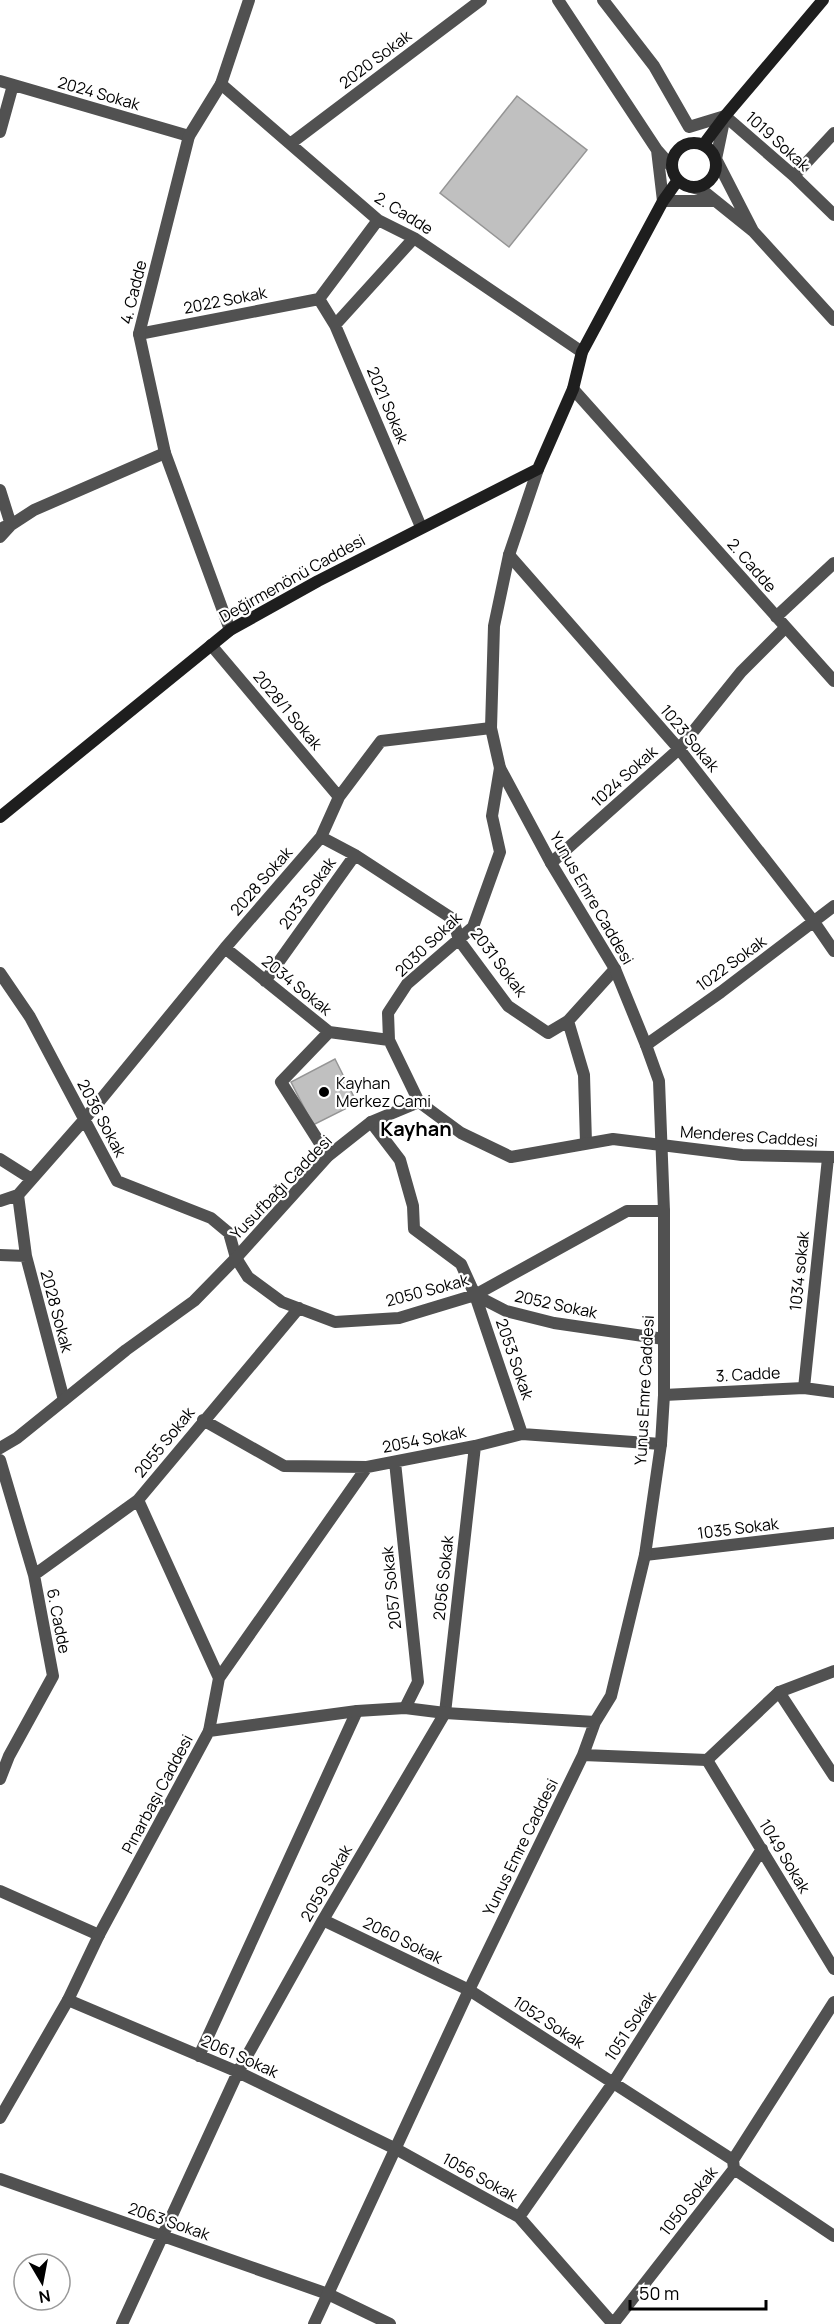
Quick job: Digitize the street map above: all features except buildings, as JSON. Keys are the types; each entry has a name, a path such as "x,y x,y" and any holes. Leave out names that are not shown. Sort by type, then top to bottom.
{"main road":[{"path":"704,144 823,0"},
{"path":"692,142 704,144 714,153 716,159 717,166 712,179 699,186 692,187 678,180 672,166 675,153 680,147 692,142"},
{"path":"538,469 573,388 582,352 663,201 678,180"},
{"name":"Değirmenönü Caddesi","path":"0,817 230,630 318,581 538,469"}],"street":[{"name":"4. Cadde","path":"230,630 165,453 138,334 189,136 221,84 249,0"},
{"name":"2020 Sokak","path":"290,144 480,0"},
{"path":"558,0 657,150 672,166"},
{"path":"603,0 654,66 688,127 704,144"},
{"name":"2024 Sokak","path":"0,81 189,136"},
{"name":"2. Cadde","path":"221,84 378,220 414,238 582,352"},
{"path":"0,132 13,85"},
{"path":"688,127 725,116 716,159 753,231"},
{"name":"1019 Sokak","path":"725,116 794,176 834,215"},
{"path":"794,176 834,133"},
{"path":"657,150 663,201 716,201"},
{"path":"692,187 702,190 753,231 834,320"},
{"path":"319,299 378,220"},
{"path":"335,325 414,238"},
{"name":"2022 Sokak","path":"138,334 319,299"},
{"name":"2021 Sokak","path":"319,299 335,325 422,527"},
{"name":"2. Cadde","path":"573,388 834,681"},
{"path":"0,537 5,527 34,510 165,453"},
{"name":"Yunus Emre Caddesi","path":"314,2324 469,1990 584,1755 595,1722 611,1696 645,1555 661,1444 664,1395 664,1211 659,1082 615,969 551,863 500,768 491,728 494,627 509,555 538,469"},
{"path":"0,490 5,527"},
{"name":"1023 Sokak","path":"509,555 679,749 834,951"},
{"path":"776,617 834,563"},
{"name":"1024 Sokak","path":"551,863 679,749 741,672 785,628"},
{"name":"2028/1 Sokak","path":"211,645 339,797"},
{"name":"2028 Sokak","path":"64,1400 26,1256 18,1195 30,1178 84,1120 225,948 321,837 339,797 381,741 491,728"},
{"name":"2030 Sokak","path":"419,1102 389,1040 388,1013 407,984 473,927 500,852 492,816 500,768"},
{"name":"2031 Sokak","path":"321,837 355,855 453,919 459,940 508,1006 549,1033 568,1021"},
{"name":"2033 Sokak","path":"265,981 355,855"},
{"name":"1022 Sokak","path":"646,1045 834,906"},
{"name":"2034 Sokak","path":"225,948 329,1032 389,1040"},
{"path":"586,1143 584,1075 568,1021 615,969"},
{"name":"2036 Sokak","path":"0,973 30,1017 117,1181 211,1218 229,1233 236,1258"},
{"path":"328,1156 281,1082 329,1032"},
{"path":"419,1102 461,1133 511,1157 613,1139 662,1147"},
{"name":"Yusufbağı Caddesi","path":"0,1448 17,1438 194,1301 328,1156 371,1122 419,1102"},
{"path":"371,1122 400,1160 413,1206 414,1229 460,1264 476,1295"},
{"name":"Menderes Caddesi","path":"662,1147 742,1155 831,1158"},
{"name":"1034 sokak","path":"804,1388 831,1158"},
{"path":"0,1159 30,1178"},
{"path":"0,1201 18,1195"},
{"name":"2050 Sokak","path":"236,1258 248,1277 282,1302 335,1322 399,1318 476,1295 627,1210 664,1211"},
{"path":"0,1255 26,1256"},
{"name":"2052 Sokak","path":"476,1295 506,1311 554,1323 664,1340"},
{"name":"2053 Sokak","path":"476,1295 522,1434"},
{"name":"2055 Sokak","path":"34,1575 138,1500 299,1308"},
{"name":"3. Cadde","path":"664,1395 804,1388 834,1392"},
{"name":"2054 Sokak","path":"203,1420 284,1466 367,1467 475,1446 522,1434 661,1444"},
{"name":"2056 Sokak","path":"445,1713 475,1446"},
{"name":"6. Cadde","path":"0,1460 34,1575 53,1676 9,1756 0,1779"},
{"name":"2057 Sokak","path":"395,1462 418,1682 405,1708"},
{"path":"209,1731 219,1678 367,1467"},
{"path":"138,1500 219,1678"},
{"name":"1035 Sokak","path":"645,1555 834,1533"},
{"path":"584,1755 707,1760 779,1692 834,1671"},
{"path":"779,1692 834,1776"},
{"name":"Pınarbaşı Caddesi","path":"0,2118 68,2000 99,1935 209,1731 405,1708 445,1713 595,1722"},
{"path":"200,2056 357,1712"},
{"name":"2059 Sokak","path":"122,2324 238,2072 323,1920 445,1713"},
{"name":"1049 Sokak","path":"707,1760 834,1969"},
{"name":"1051 Sokak","path":"519,2217 613,2083 762,1849"},
{"path":"0,1891 99,1935"},
{"name":"2060 Sokak","path":"323,1920 469,1990"},
{"name":"1052 Sokak","path":"469,1990 613,2083 834,2236"},
{"name":"2061 Sokak","path":"68,2000 238,2072 396,2149"},
{"name":"1050 Sokak","path":"613,2324 733,2164 834,2002"},
{"name":"1056 Sokak","path":"396,2149 519,2217 613,2324"},
{"name":"2063 Sokak","path":"0,2179 328,2294 390,2324"}],"place":[{"name":"Kayhan Merkez Cami","path":"324,1092"}],"district":[{"name":"Kayhan","path":"416,1129"}]}
